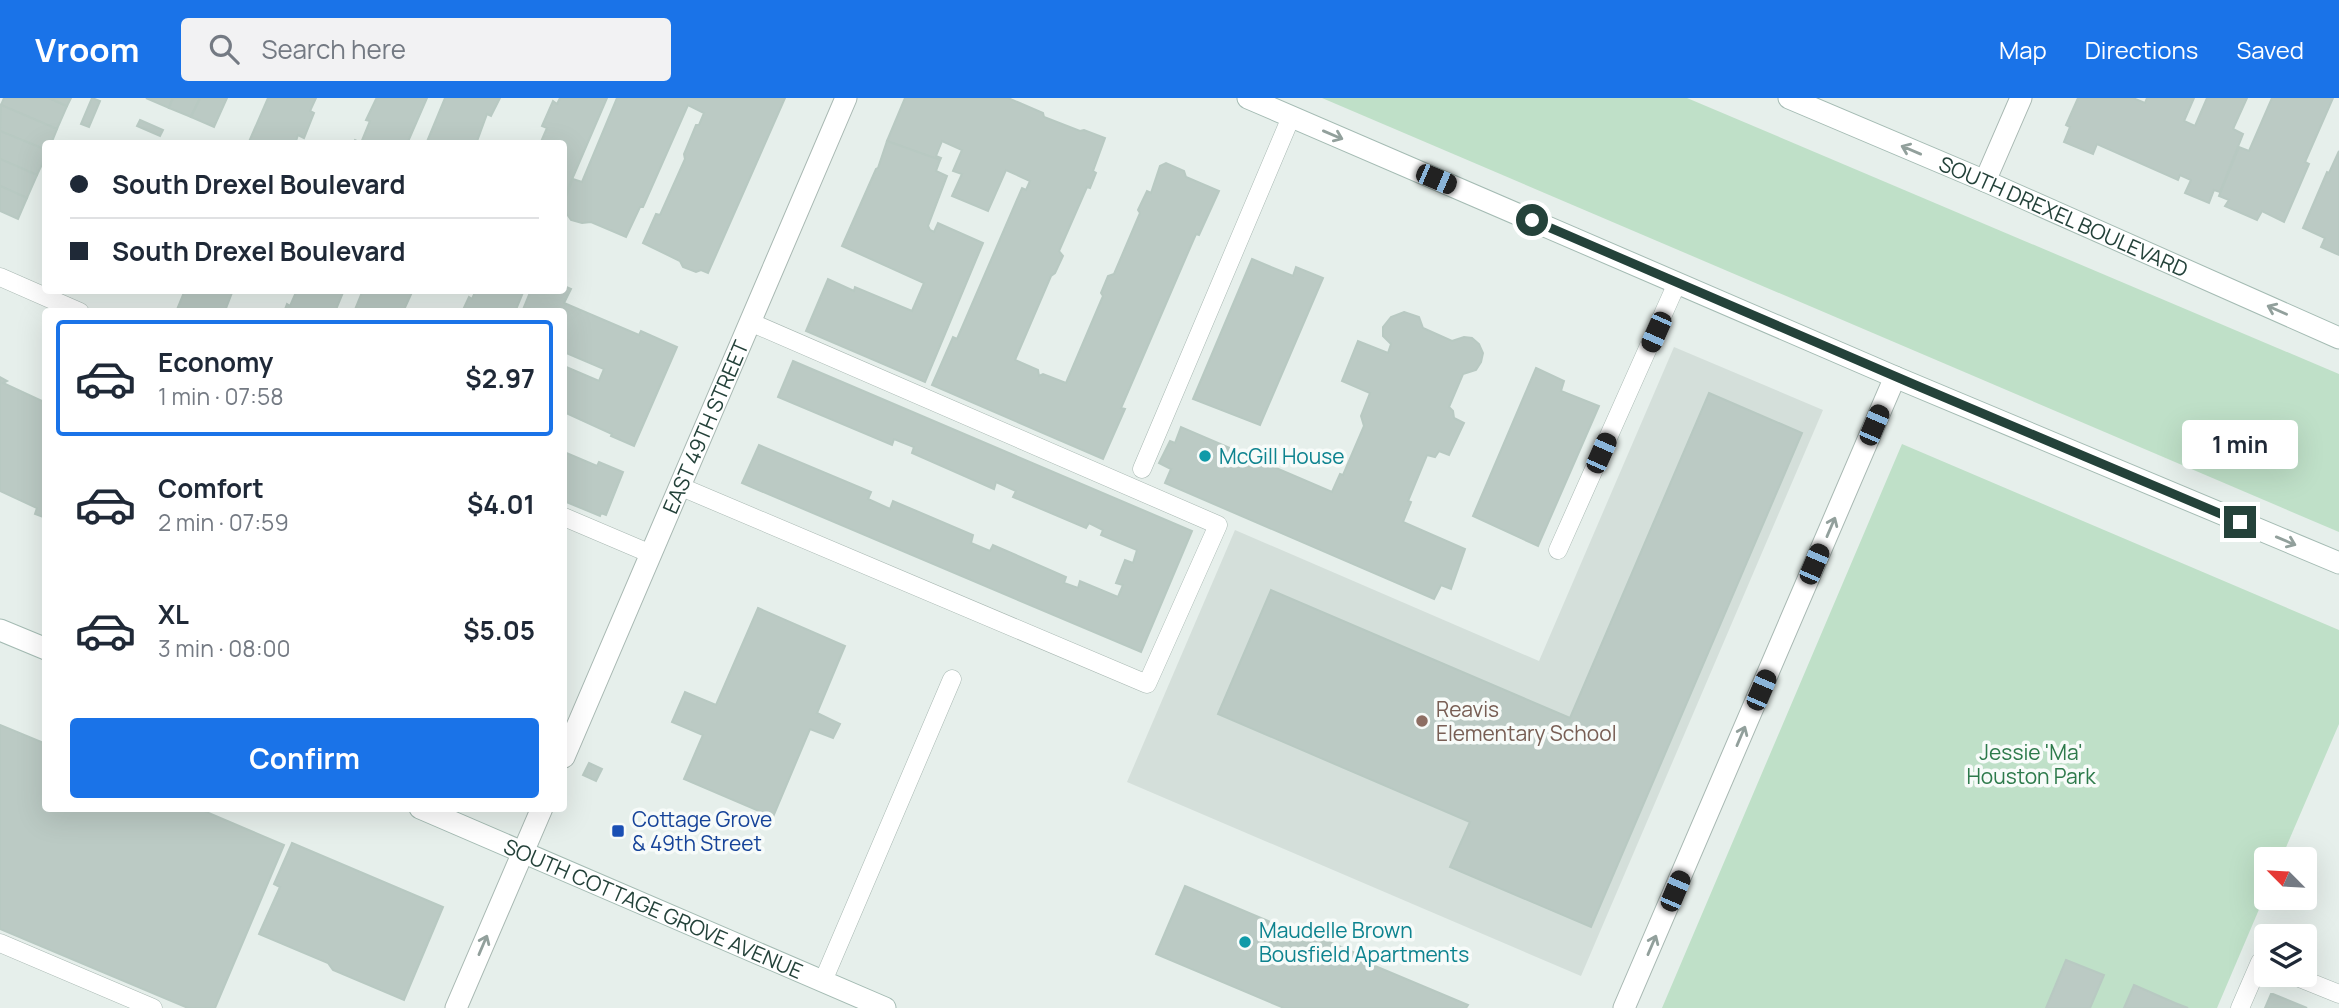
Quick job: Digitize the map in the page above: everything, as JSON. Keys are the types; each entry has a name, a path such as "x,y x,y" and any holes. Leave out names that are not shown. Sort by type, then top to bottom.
{"street":[{"name":"EAST 49TH STREET","path":"567,750 846,98"},
{"path":"1248,98 1895,377 2339,563"},
{"name":"SOUTH DREXEL BOULEVARD","path":"1789,98 1985,181 2339,338"},
{"path":"1985,181 2021,98"},
{"path":"1624,1008 1895,377"},
{"path":"0,630 42,647"},
{"name":"SOUTH COTTAGE GROVE AVENUE","path":"429,812 885,1008"},
{"path":"456,1008 540,812"}],"lane":[{"path":"1142,469 1291,117"},
{"path":"0,277 71,308"},
{"path":"1558,550 1677,283"},
{"path":"679,486 1147,684 1218,525 750,322"},
{"path":"567,518 651,554"},
{"path":"823,981 952,679"},
{"path":"0,943 153,1008"},
{"path":"2240,1008 2254,976"},
{"path":"2317,985 2339,994"}],"shaded area":[{"name":"Reavis Elementary School","path":"1674,347 1823,410 1581,976 1127,782 1235,530 1539,661"}],"green space":[{"path":"1322,98 1687,98 2339,374 2339,532"},
{"name":"Jessie 'Ma' Houston Park","path":"1902,444 2339,630 2339,724 2286,847 2254,847 2254,910 2259,910 2217,1008 1662,1008"}],"building":[{"path":"4,98 49,98 67,106 57,129 1,105"},
{"path":"49,98 71,98 67,106"},
{"path":"92,98 100,101 89,127 81,124"},
{"path":"146,98 173,98 169,108"},
{"path":"173,98 200,98 191,117 169,108"},
{"path":"200,98 227,98 214,127 191,117"},
{"path":"268,98 316,98 310,111 314,113 304,138 298,135 296,140 250,140"},
{"path":"427,98 409,140 362,140 370,121 366,120 376,99"},
{"path":"445,98 500,98 491,116 487,114 477,140 428,140"},
{"path":"560,98 607,98 567,191 567,140 542,140 547,128 542,126 553,101 557,104"},
{"path":"617,98 785,98 708,273 683,267 680,261 643,243 656,214 660,215 685,159 684,154 696,125 699,125 704,113 688,105 643,207 640,207 626,237 591,222 571,220 567,214 567,194 573,179 582,182"},
{"path":"905,98 1008,98 1043,113 1044,117 1105,138 1090,188 1087,187 1059,251 1063,256 1051,276 1015,360 1038,370 1039,376 1043,374 1066,383 1103,296 1101,293 1108,276 1114,274 1140,213 1138,210 1147,191 1151,193 1160,166 1166,163 1184,171 1186,177 1219,191 1199,235 1196,234 1121,408 1125,409 1103,459 932,385 953,337 957,339 1022,188 1026,190 1030,181 1006,170 988,211 952,196 962,174 953,171 962,150 942,141 936,156 941,158 940,160 887,141"},
{"path":"2078,98 2133,98 2145,103 2147,98 2194,98 2184,121 2195,126 2207,98 2247,98 2233,129 2243,134 2220,192 2214,190 2209,203 2185,193 2191,180 2180,175 2178,180 2097,144 2093,154 2064,142 2070,127 2066,125"},
{"path":"2272,98 2333,98 2305,162 2309,164 2284,222 2262,211 2257,220 2225,206 2229,200 2219,196 2239,147 2249,151"},
{"path":"1,105 57,129 53,140 42,140 42,148 0,131"},
{"path":"140,120 163,130 160,136 137,126"},
{"path":"0,131 42,148 42,164 37,175 0,159"},
{"path":"887,141 940,160 936,171 947,176 928,226 930,230 934,232 938,223 983,243 925,382 806,331 828,279 854,291 855,287 912,311 924,283 842,246 878,168"},
{"path":"2339,151 2339,255 2321,247 2325,238 2303,228"},
{"path":"0,159 37,175 27,198 0,186"},
{"path":"0,186 27,198 18,219 0,211"},
{"path":"1252,259 1293,276 1296,267 1323,278 1260,425 1193,399"},
{"path":"567,287 571,289 564,303 639,335 641,331 677,347 634,446 567,413 567,367 599,381 604,369 567,353 567,308 524,308 529,294 567,294"},
{"path":"183,294 231,294 226,308 178,308"},
{"path":"295,294 342,294 337,308 286,308 287,304 290,306"},
{"path":"361,294 411,294 405,308 356,308"},
{"path":"474,294 522,294 517,308 464,308 469,297 472,299"},
{"name":"McGill House","path":"1404,312 1419,317 1423,328 1452,341 1464,337 1472,338 1483,353 1476,370 1463,374 1449,407 1454,418 1464,423 1449,455 1439,451 1435,457 1427,455 1408,501 1411,502 1403,522 1465,549 1451,589 1441,585 1434,599 1165,483 1171,469 1159,463 1170,441 1175,443 1181,427 1332,492 1340,474 1343,475 1364,426 1361,416 1370,393 1342,381 1358,341 1388,353 1391,344 1383,336 1383,327 1391,317"},
{"path":"793,361 1192,531 1141,652 742,483 759,445 871,492 868,499 890,509 893,501 973,535 971,543 990,551 993,545 1066,577 1064,583 1078,588 1080,581 1118,597 1123,585 1116,583 1125,560 1133,563 1137,550 1101,535 1103,530 1089,523 1086,528 1013,497 1016,491 996,482 994,489 912,453 914,447 894,439 892,445 778,397"},
{"path":"1536,368 1564,381 1561,391 1599,406 1538,546 1473,516"},
{"path":"0,377 7,381 3,383 42,401 42,517 35,514 37,508 0,491"},
{"path":"1709,393 1802,433 1591,927 1450,867 1470,822 1218,714 1271,590 1570,718"},
{"path":"567,453 597,466 599,462 623,472 606,515 601,513 600,516 567,502"},
{"path":"758,608 845,646 817,713 840,724 833,738 810,729 773,817 684,779 703,735 672,722 685,692 716,705"},
{"path":"0,725 42,742 42,812 206,812 284,845 215,1008 188,1008 0,929"},
{"path":"589,763 602,769 596,781 583,775"},
{"path":"292,843 443,907 404,1000 333,970 328,963 259,934 280,887 274,884"},
{"name":"Maudelle Brown Bousfield Apartments","path":"1185,886 1287,929 1289,925 1358,954 1356,958 1468,1005 1466,1008 1284,1008 1156,954"},
{"path":"2066,960 2104,975 2090,1008 2046,1008"},
{"path":"2134,985 2175,1003 2188,1008 2124,1008"},
{"path":"2273,994 2307,1008 2265,1008"}],"place":[{"name":"McGill House","path":"1205,456"},
{"name":"Reavis Elementary School","path":"1422,721"},
{"name":"Cottage Grove & 49th Street","path":"618,831"},
{"name":"Maudelle Brown Bousfield Apartments","path":"1245,942"}],"route":[{"path":"1532,220 2240,522"}]}
